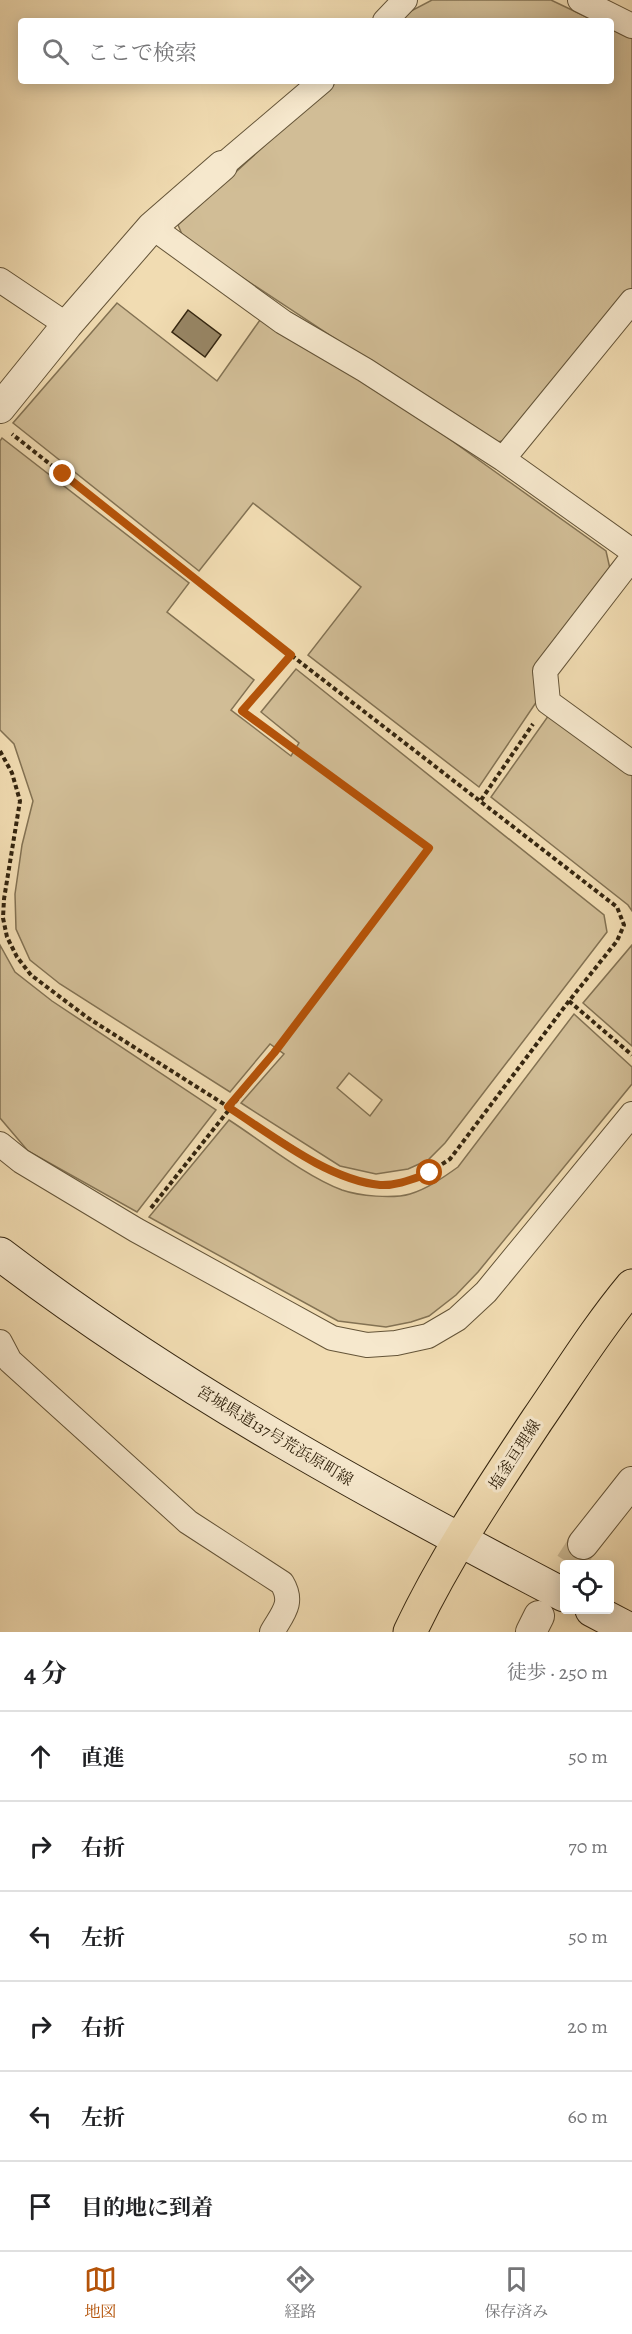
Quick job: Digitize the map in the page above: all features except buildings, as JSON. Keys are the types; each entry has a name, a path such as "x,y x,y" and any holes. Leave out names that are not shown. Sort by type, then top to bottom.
{"main road":[{"name":"宮城県道137号荒浜原町線","path":"0,1254 79,1313 236,1414 381,1499 560,1593"},
{"name":"塩釜亘理線","path":"410,1632 497,1481 588,1345 632,1286"},
{"path":"599,1614 632,1631"}],"street":[{"path":"388,18 405,0"},
{"path":"579,0 632,26"},
{"path":"3,418 67,325 152,226 318,84"},
{"path":"152,226 284,322 365,370 503,459 632,551"},
{"path":"0,280 67,325"},
{"path":"503,459 632,301"},
{"path":"632,558 545,671 548,702 632,763"},
{"path":"0,1144 21,1161 136,1230 332,1338 367,1346 428,1336 457,1319 486,1292 632,1114"},
{"path":"0,1342 10,1361 188,1522 282,1583 287,1592 288,1603 272,1632"},
{"path":"583,1544 632,1482"}],"path":[{"path":"0,751 12,773 20,801 3,918 7,937 17,957 31,975 88,1018 328,1170 350,1179 382,1185 407,1181 430,1173 450,1159 617,941 624,925 617,907 291,655 3,418"},
{"path":"151,1208 228,1107 274,1053 429,848 242,711 291,655"},
{"path":"481,800 535,721"},
{"path":"569,1001 632,1054"}],"shaded area":[{"path":"432,0 551,0 589,18 403,18 409,12"},
{"path":"614,29 632,38 632,290 511,439 493,443 184,239 178,225 332,84 614,84"},
{"path":"117,303 217,381 260,320 342,367 441,433 606,551 611,573 533,671 537,701 479,787 308,655 361,587 253,503 199,571 13,423"},
{"path":"2,438 189,583 167,612 254,680 231,710 291,756 299,743 261,712 296,669 604,915 607,932 445,1143 428,1160 408,1169 376,1174 340,1166 241,1103 284,1054 270,1044 230,1092 60,984 30,960 16,929 15,894 22,845 33,801 14,744 0,730 0,441","holes":["349,1073 382,1100 370,1116 337,1088"]},
{"path":"551,712 632,776 632,911 628,905 491,797"},
{"path":"0,945 15,972 52,1001 216,1110 137,1212 28,1151 0,1118"},
{"path":"632,945 632,1046 583,1003"},
{"path":"574,1014 632,1067 632,1084 478,1272 456,1295 429,1316 386,1327 338,1321 149,1217 229,1120 299,1168 342,1190 385,1197 403,1196 423,1189 458,1167"}],"tunnel":[{"path":"573,1560 583,1544"}],"route":[{"path":"63,474 291,655 242,711 429,848 274,1053 228,1107 328,1170 350,1179 382,1185 407,1181 430,1173"}]}
